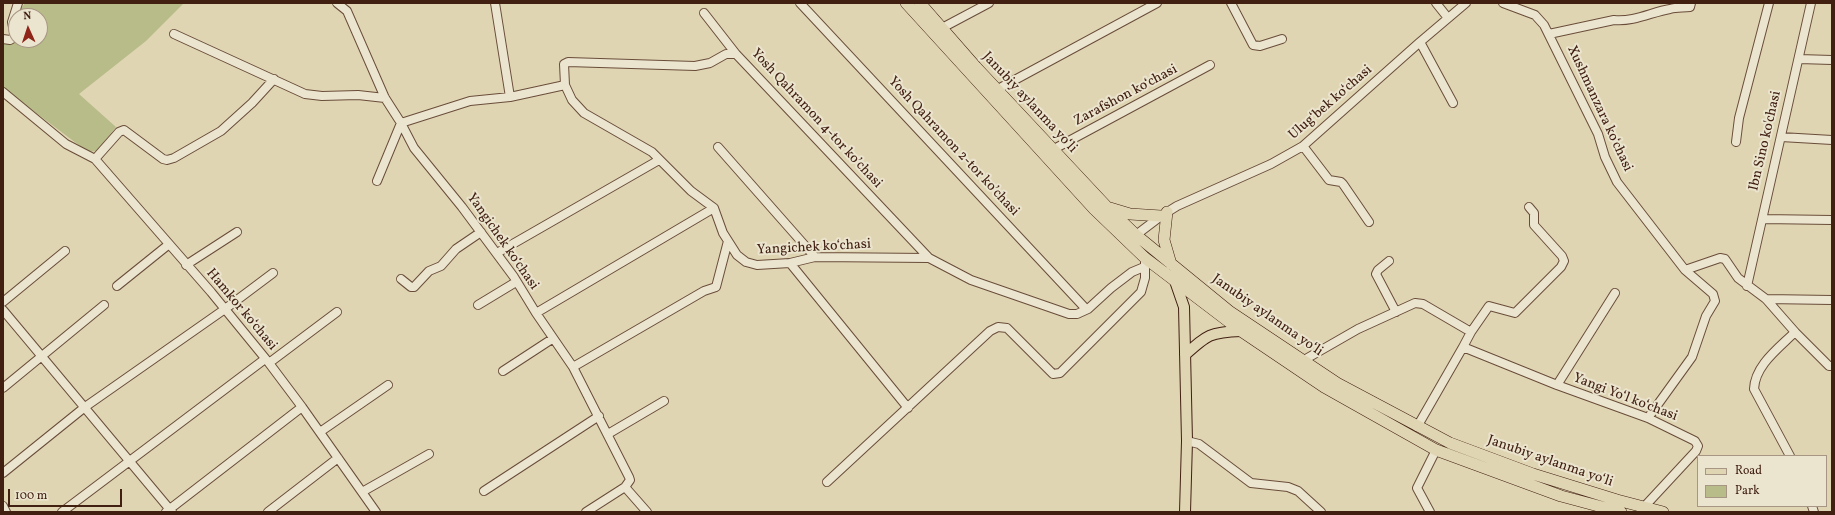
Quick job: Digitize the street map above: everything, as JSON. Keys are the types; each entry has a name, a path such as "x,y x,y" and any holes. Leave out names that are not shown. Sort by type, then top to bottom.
{"highway":[{"name":"Janubiy aylanma yoʻli","path":"906,3 1094,209 1145,262 1175,281 1240,331 1324,387 1436,450 1561,496 1621,512"},
{"name":"Janubiy aylanma yoʻli","path":"920,3 1108,208 1136,235 1229,311 1337,383 1417,427 1450,443 1533,474 1616,500 1662,512"},
{"path":"1108,208 1130,214 1164,214 1164,240 1172,264"}],"main road":[{"path":"1175,281 1184,307 1187,441 1185,512"},
{"path":"1185,355 1205,337 1222,332 1240,331"}],"street":[{"path":"3,39 10,40 15,37 12,17 18,3"},
{"name":"Yangichek koʻchasi","path":"337,3 347,11 385,98 401,123 414,148 497,253 552,338 573,367 629,477 630,480 625,487"},
{"path":"495,3 510,97"},
{"name":"Yosh Qahramon 2-tor koʼchasi","path":"800,3 1086,309"},
{"path":"942,28 989,3"},
{"path":"998,89 1157,3"},
{"path":"1231,3 1253,45 1260,46 1282,39"},
{"path":"1436,3 1448,18"},
{"name":"Ulugʻbek koʻchasi","path":"1136,235 1164,214 1271,164 1303,146 1466,3"},
{"name":"Xushmanzara koʻchasi","path":"1503,3 1535,15 1544,25 1598,134 1610,170 1617,182 1685,270 1713,294 1715,301 1706,316 1692,357 1648,418"},
{"name":"Xushmanzara koʻchasi","path":"1549,34 1614,20 1629,20 1671,8 1690,7 1691,3"},
{"path":"1736,142 1739,118 1769,3"},
{"name":"Ibn Sino ko'chasi","path":"1747,286 1811,3"},
{"path":"704,13 736,54"},
{"path":"174,34 274,79 294,91 322,96 358,95 385,98"},
{"path":"1420,42 1454,103"},
{"name":"Yosh Qahramon 4-tor koʼchasi","path":"565,85 563,67 568,62 695,66 710,63 726,54 736,54 929,258"},
{"path":"1799,59 1832,60"},
{"name":"Zarafshon koʻchasi","path":"1054,150 1210,65"},
{"path":"94,159 119,132 124,130 163,159 167,160 174,158 221,131 252,103 274,79"},
{"path":"377,181 401,123 470,101 510,97 565,85 572,100 584,113 637,142 652,152 691,191 714,208 536,313"},
{"name":"Hamkor koʻchasi","path":"3,92 66,144 94,159 225,309 267,361 302,407 376,512"},
{"path":"1781,138 1832,140"},
{"path":"1303,146 1329,180 1341,182 1370,222"},
{"path":"718,147 815,258"},
{"path":"497,253 659,160"},
{"path":"1417,427 1471,332 1489,306 1515,313 1561,267 1564,261 1562,256 1534,225 1534,214 1529,207"},
{"name":"Yangichek koʻchasi","path":"714,208 723,233 737,255 752,264 790,263 815,258 929,258"},
{"path":"1763,219 1832,220"},
{"path":"186,265 237,232"},
{"path":"401,279 411,287 414,287 429,271 441,266 456,249 481,232"},
{"path":"573,367 704,291 716,287 728,241"},
{"path":"117,286 168,245"},
{"path":"3,302 65,251"},
{"path":"929,258 971,280 1069,314 1078,314 1086,309 1145,262"},
{"path":"1685,270 1720,258 1725,259 1738,278 1766,299 1795,332 1831,367"},
{"path":"1389,261 1378,270 1376,274 1396,312"},
{"path":"827,482 990,331 998,327 1007,328 1054,374 1060,373 1140,292 1145,278 1145,262"},
{"path":"790,263 908,408"},
{"path":"3,472 85,407 225,309 273,273"},
{"path":"478,305 516,282"},
{"path":"1557,385 1615,293"},
{"path":"1766,299 1832,300"},
{"path":"1304,360 1358,329 1419,303 1471,332"},
{"path":"3,388 104,305"},
{"path":"3,310 130,461 169,511 302,407"},
{"path":"62,512 267,361 337,312"},
{"path":"1789,455 1754,389 1754,382 1764,363 1795,332"},
{"path":"503,371 552,338"},
{"name":"Yangi Yoʻl koʻchasi","path":"1463,347 1557,385 1648,418 1695,441 1698,446 1696,451 1644,507"},
{"path":"320,432 388,385"},
{"path":"608,434 664,401"},
{"path":"484,491 599,416"},
{"path":"1187,441 1198,444 1251,483 1288,487 1298,491 1321,512"},
{"path":"1430,512 1417,488 1436,450"},
{"path":"362,492 429,454"},
{"path":"268,512 338,458"},
{"path":"586,512 625,487 647,512"},
{"path":"3,506 6,512"}],"green space":[{"path":"25,3 184,3 146,41 79,94 116,127 97,151 88,152 3,88 3,41 8,42 8,48 48,48 48,8 21,8"}]}
